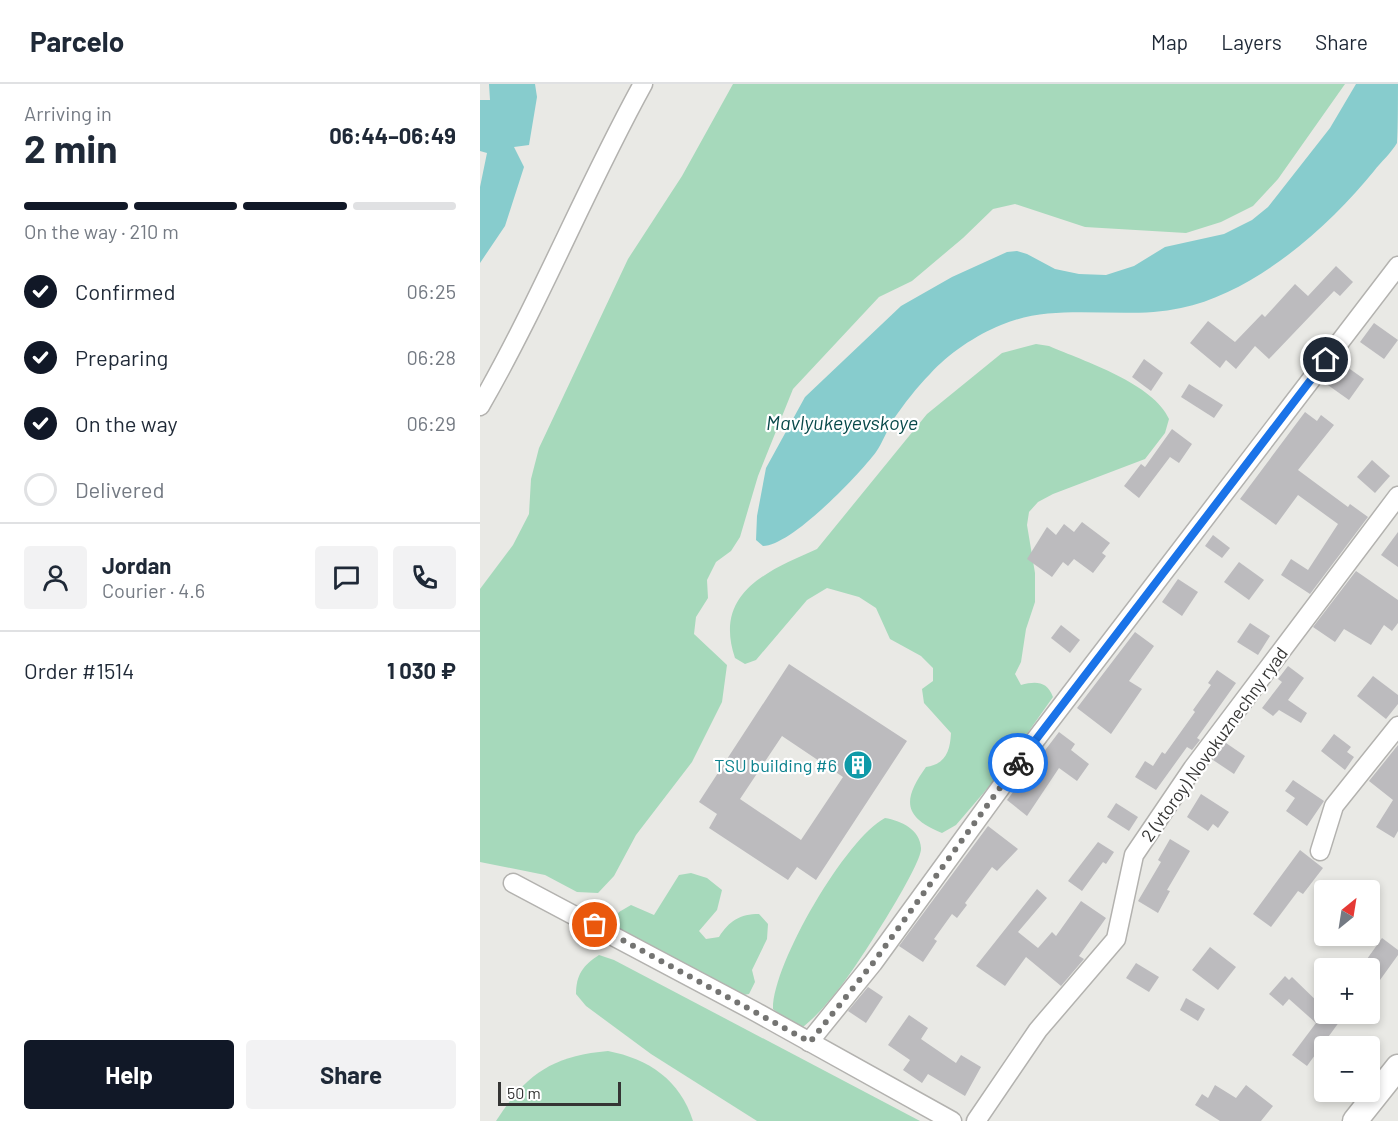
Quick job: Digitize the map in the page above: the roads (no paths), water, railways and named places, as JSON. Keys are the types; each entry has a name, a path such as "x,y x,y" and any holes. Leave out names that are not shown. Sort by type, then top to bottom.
{"main road":[{"path":"1355,1121 1398,1066"}],"street":[{"path":"480,406 549,272 606,152 643,84"},
{"path":"810,1042 873,963 1032,742 1398,266"},
{"name":"2 (vtoroy) Novokuznechny ryad","path":"976,1121 1038,1030 1116,939 1134,855 1140,845 1193,768 1398,496"},
{"path":"1320,851 1334,806 1398,726"},
{"path":"513,883 952,1121"}],"water":[{"path":"489,84 535,84 537,97 529,145 514,147 524,167 505,226 480,263 480,187 487,153 480,151 480,100 490,100"},
{"name":"Mavlyukeyevskoye","path":"1356,84 1398,84 1397,143 1335,214 1288,255 1235,288 1208,300 1181,308 1136,313 1044,314 1022,318 982,334 954,352 925,379 893,420 876,452 824,508 790,535 775,543 763,546 756,540 757,516 766,468 805,397 901,306 952,277 1007,252 1017,251 1027,254 1055,269 1079,274 1106,275 1134,266 1165,247 1224,234 1252,220 1268,207 1330,128"}],"place":[{"name":"TSU building #6","path":"858,765"}]}
